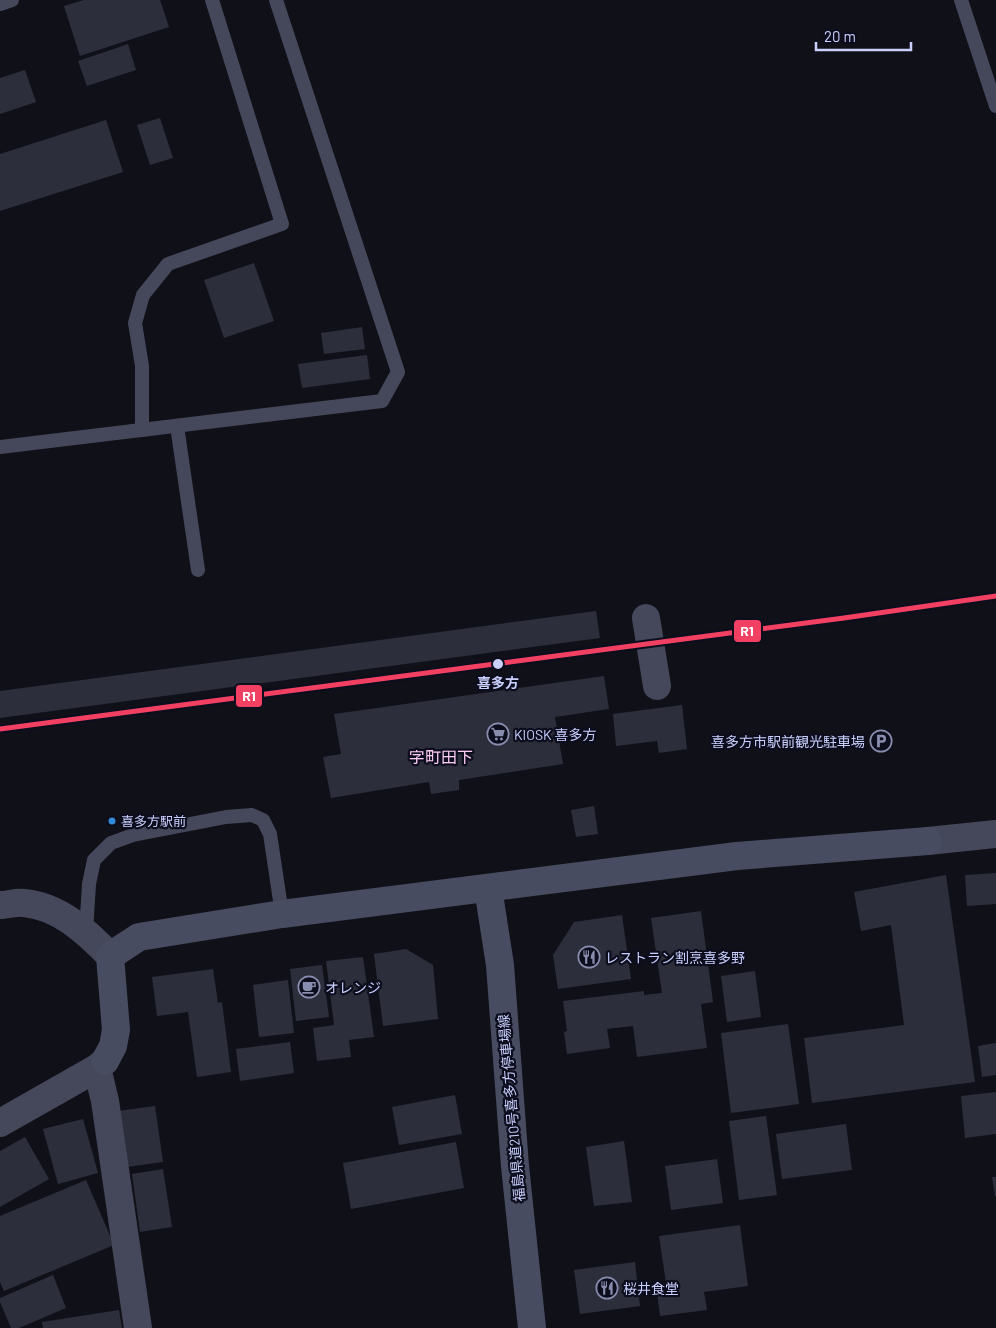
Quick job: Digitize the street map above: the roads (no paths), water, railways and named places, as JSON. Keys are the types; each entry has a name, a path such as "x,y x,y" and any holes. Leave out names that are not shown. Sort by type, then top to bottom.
{"street":[{"path":"646,618 657,686"},
{"path":"110,956 139,937 282,914 737,856 996,834"},
{"name":"福島県道210号喜多方停車場線","path":"488,888 500,965 514,1166 532,1328"},
{"path":"0,905 24,903 54,911 86,932 110,956 116,1030 113,1046 101,1064 0,1123"},
{"path":"101,1064 138,1328"}],"lane":[{"path":"0,4 12,0"},
{"path":"142,430 142,366 135,323 143,296 168,264 282,224 212,0"},
{"path":"0,447 382,401 398,372 276,0"},
{"path":"961,0 996,106"},
{"path":"177,426 198,570"},
{"path":"86,932 89,884 94,860 111,843 133,835 226,817 252,815 263,820 270,834 282,914"}],"place":[{"name":"喜多方","path":"498,664"},
{"name":"KIOSK 喜多方","path":"498,734"},
{"name":"喜多方市駅前観光駐車場","path":"881,741"},
{"name":"喜多方駅前","path":"112,821"},
{"name":"レストラン割烹喜多野","path":"589,957"},
{"name":"オレンジ","path":"309,987"},
{"name":"桜井食堂","path":"607,1288"}],"district":[{"name":"字町田下","path":"441,756"}]}
